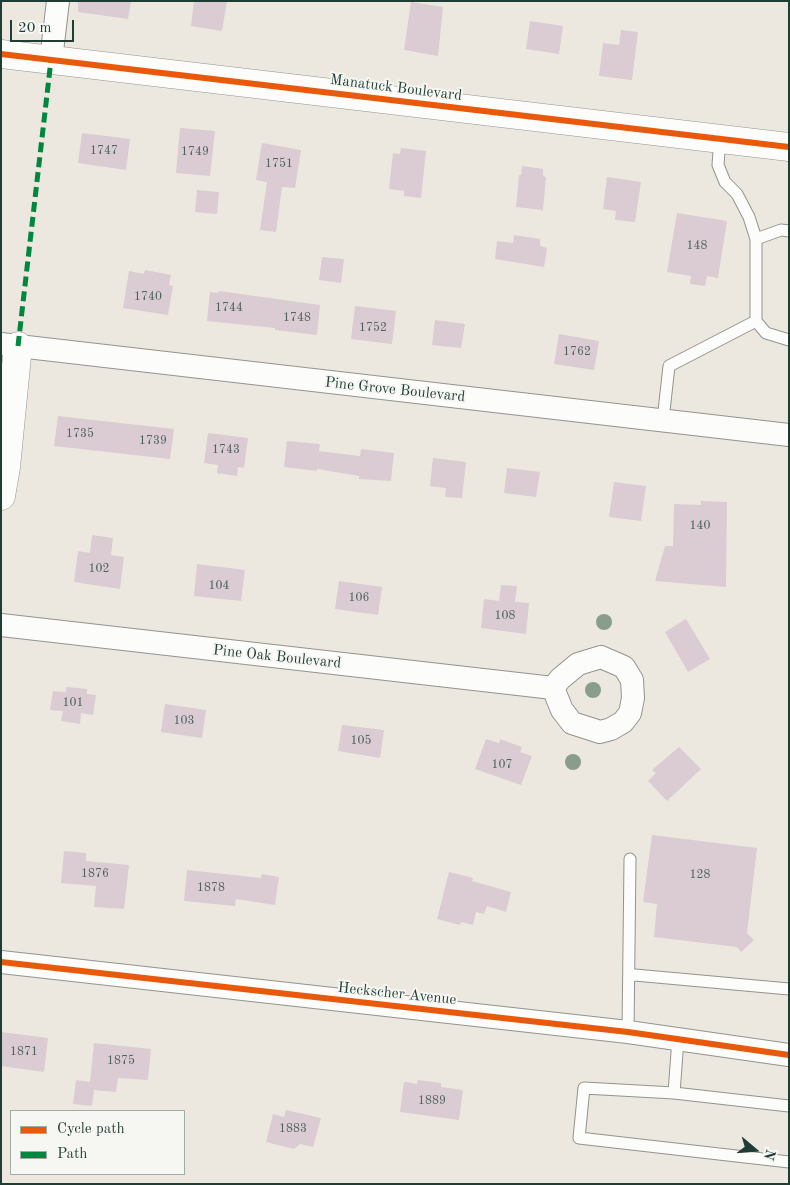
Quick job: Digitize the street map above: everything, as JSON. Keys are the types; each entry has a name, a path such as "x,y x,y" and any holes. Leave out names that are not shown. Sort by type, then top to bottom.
{"street":[{"path":"51,60 58,1"},
{"name":"Manatuck Boulevard","path":"1,54 789,147"},
{"path":"1,496 6,467 10,345"},
{"name":"Pine Grove Boulevard","path":"10,345 789,435"},
{"name":"Pine Oak Boulevard","path":"1,625 553,688"},
{"name":"Heckscher Avenue","path":"1,962 628,1032 789,1055"}],"lane":[{"path":"720,138 718,164 725,182 737,194 749,217 756,239 756,321 766,333 789,340"},
{"path":"756,239 781,230 789,230"},
{"path":"663,420 668,366 756,321"},
{"path":"628,1032 630,859"},
{"path":"629,977 789,989"},
{"path":"674,1093 678,1039"},
{"path":"789,1106 674,1093 584,1088 579,1138 789,1162"}],"building":[{"path":"78,1 131,1 128,19 78,12"},
{"path":"194,1 227,1 222,31 191,26"},
{"path":"411,2 443,7 438,56 404,50"},
{"path":"530,21 563,26 559,54 526,49"},
{"path":"621,30 638,32 632,80 599,76 603,43 619,45"},
{"path":"180,128 215,131 210,176 176,173"},
{"path":"82,133 130,139 126,170 78,163"},
{"path":"262,143 301,150 295,188 282,187 276,232 260,230 267,182 256,180"},
{"path":"401,148 426,151 421,198 404,196 404,191 389,189 393,153 400,154"},
{"path":"522,166 543,169 543,176 546,177 543,210 516,207 519,175 521,175"},
{"path":"607,177 641,182 635,222 615,220 616,211 603,209"},
{"path":"197,190 219,192 217,214 195,212"},
{"path":"677,213 727,221 718,278 707,276 705,286 690,284 691,276 667,272"},
{"path":"514,235 540,239 540,246 547,248 544,267 495,259 497,241 513,243"},
{"path":"322,257 344,259 341,283 319,280"},
{"path":"145,270 171,275 169,285 173,286 168,315 123,308 129,271 144,274"},
{"path":"219,291 320,305 317,335 275,330 275,328 207,321 210,292 218,293"},
{"path":"355,306 396,311 392,344 351,339"},
{"path":"435,320 465,324 461,348 432,345"},
{"path":"559,334 599,341 594,370 554,364"},
{"path":"58,416 174,429 170,459 54,446"},
{"path":"208,433 248,438 244,468 238,467 237,476 217,473 218,465 204,463"},
{"path":"287,441 320,444 319,451 360,456 361,449 394,453 391,481 359,479 359,476 317,469 317,471 284,467"},
{"path":"433,458 466,462 462,498 445,497 446,488 430,486"},
{"path":"507,468 540,472 536,497 504,493"},
{"path":"614,482 646,486 641,521 609,517"},
{"path":"701,501 727,502 726,587 655,581 665,546 673,546 674,504 701,505"},
{"path":"92,535 113,538 111,555 124,557 120,589 74,582 78,551 90,553"},
{"path":"197,564 245,570 241,601 194,596"},
{"path":"339,581 382,587 378,615 335,609"},
{"path":"501,585 517,586 515,602 529,603 526,634 481,628 484,599 499,601"},
{"path":"686,619 710,659 688,672 665,632"},
{"path":"66,687 87,689 87,694 96,695 93,715 81,713 80,724 61,721 63,711 50,710 53,691 66,692"},
{"path":"165,704 206,710 202,738 161,732"},
{"path":"342,725 384,730 380,758 338,751"},
{"path":"486,739 499,743 500,739 522,747 520,752 532,756 521,785 475,769"},
{"path":"679,747 701,769 667,801 648,781 656,773 652,770"},
{"path":"652,835 757,848 747,933 754,940 741,952 737,947 654,937 657,904 643,902"},
{"path":"64,851 86,853 86,861 129,865 124,909 94,907 96,886 61,883"},
{"path":"187,870 261,878 262,874 279,877 275,905 236,899 235,906 184,901"},
{"path":"449,872 473,878 472,881 511,892 506,912 487,906 484,914 476,912 473,925 461,922 460,925 437,919"},
{"path":"1,1032 48,1038 44,1072 1,1066"},
{"path":"94,1043 151,1049 148,1080 118,1078 116,1092 94,1090 92,1106 73,1104 76,1080 90,1082"},
{"path":"418,1080 441,1083 441,1087 463,1090 459,1120 400,1112 404,1082 417,1084"},
{"path":"286,1110 321,1118 313,1147 300,1144 294,1149 266,1142 273,1114 284,1117"}],"marked path":[{"path":"18,346 51,60"}],"cycle path":[{"path":"1,54 789,147"},
{"path":"1,962 628,1032 789,1055"}]}
